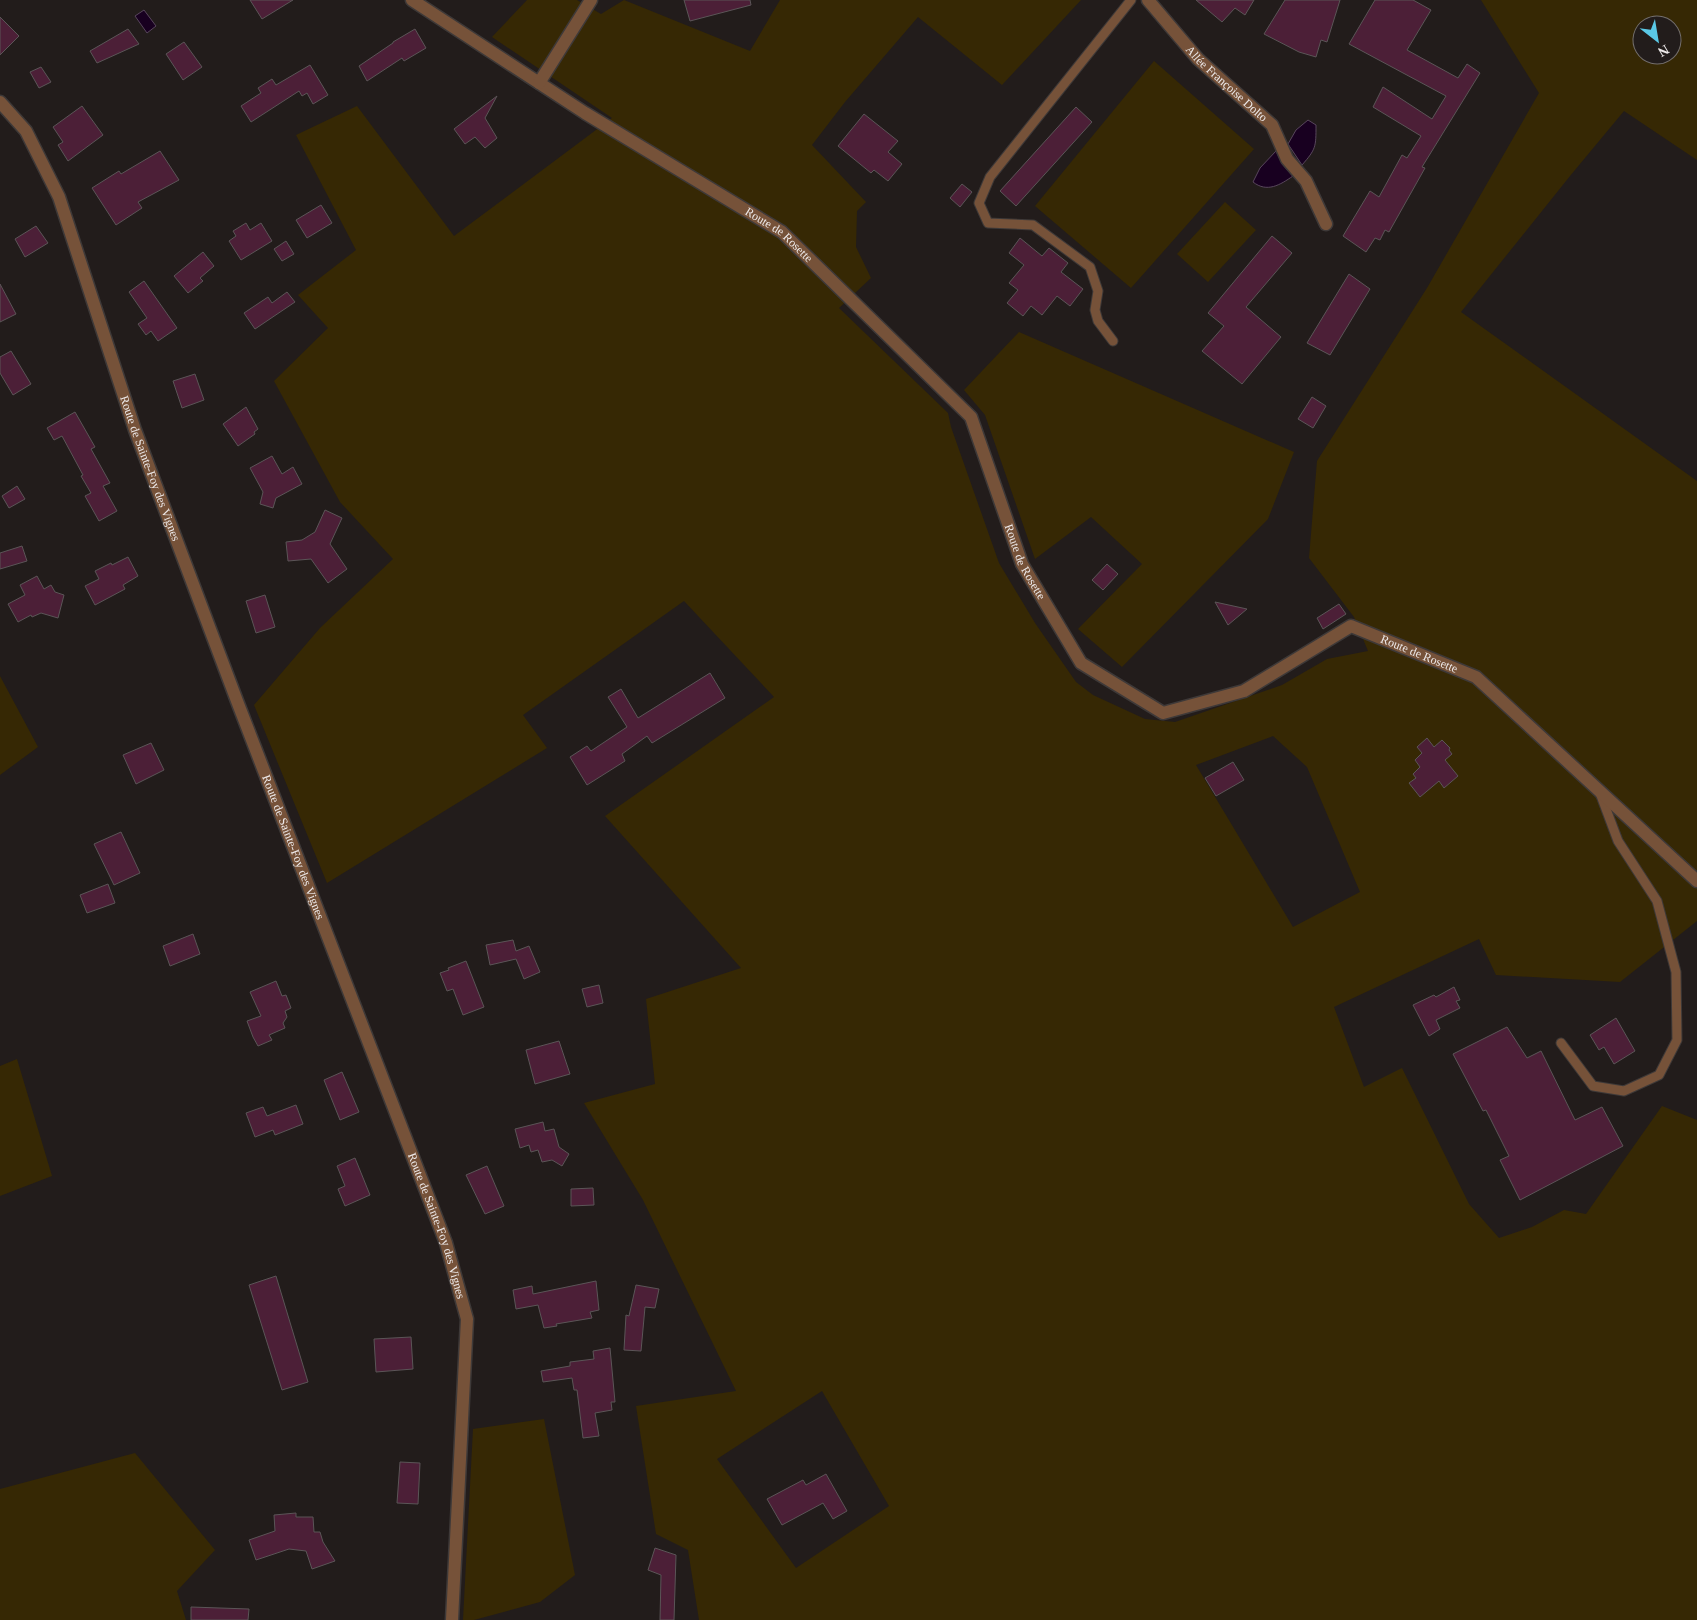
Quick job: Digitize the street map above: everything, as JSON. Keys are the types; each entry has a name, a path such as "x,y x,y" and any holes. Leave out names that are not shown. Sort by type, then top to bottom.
{"street":[{"name":"Route de Rosette","path":"412,0 585,112 782,232 971,417 1022,564 1081,663 1163,713 1244,691 1351,626 1476,677 1697,881"},
{"path":"539,83 590,0"},
{"name":"Allée Françoise Dolto","path":"1148,0 1198,60 1272,125 1287,159 1306,181 1326,224"},
{"name":"Route de Sainte-Foy des Vignes","path":"0,102 26,131 59,197 135,430 237,701 446,1243 467,1319 452,1620"}],"lane":[{"path":"1113,341 1098,321 1095,310 1098,291 1090,267 1034,225 988,223 979,203 990,177 1131,0"},
{"path":"1561,1042 1593,1086 1624,1090 1659,1075 1677,1040 1676,972 1657,901 1618,841 1600,792"}],"shaded area":[{"path":"527,0 577,0 601,14 624,0 750,51 780,0 1081,0 1002,85 918,17 845,102 812,145 866,202 857,211 856,247 871,278 839,308 948,413 951,427 999,563 1035,623 1076,682 1093,695 1145,719 1175,722 1282,685 1327,659 1368,651 1354,617 1309,558 1317,461 1427,288 1539,93 1481,0 1697,0 1697,160 1624,111 1461,312 1697,481 1697,921 1620,982 1496,975 1479,939 1334,1007 1364,1087 1402,1068 1469,1204 1499,1238 1532,1227 1564,1210 1586,1214 1662,1106 1697,1120 1697,1620 699,1620 688,1550 656,1534 636,1406 736,1391 643,1200 584,1103 655,1084 646,999 741,968 605,816 774,697 684,601 523,715 547,748 327,883 254,705 320,628 393,559 340,502 274,381 328,328 298,295 356,250 296,135 357,106 454,236 612,118 492,37","holes":["1273,736 1307,767 1360,892 1293,927 1196,765","822,1391 889,1506 796,1568 717,1459"]},
{"path":"144,10 156,26 147,33 135,16"},
{"path":"1154,61 1254,149 1131,288 1035,206"},
{"path":"1308,120 1316,125 1315,143 1313,151 1302,165 1288,144 1296,130"},
{"path":"1276,151 1283,165 1293,176 1268,187 1263,187 1253,182 1260,168"},
{"path":"1225,202 1256,230 1208,282 1177,254"},
{"path":"1019,332 1294,452 1268,519 1122,667 1078,629 1142,564 1091,517 1035,559 985,415 964,390"},
{"path":"0,676 38,747 0,775"},
{"path":"17,1059 52,1176 0,1196 0,1066"},
{"path":"544,1419 575,1575 540,1602 474,1620 463,1620 473,1429"},
{"path":"135,1453 215,1550 177,1591 186,1620 0,1620 0,1489"}],"building":[{"path":"250,0 293,0 262,19"},
{"path":"684,0 750,0 751,5 690,21"},
{"path":"1196,0 1254,0 1245,15 1235,8 1222,22"},
{"path":"1285,0 1340,0 1327,42 1321,40 1316,57 1299,52 1264,34"},
{"path":"1375,0 1413,0 1431,10 1407,50 1458,78 1467,64 1480,73 1422,167 1425,168 1389,232 1385,230 1380,240 1375,238 1366,252 1343,236 1370,191 1379,197 1402,155 1407,158 1421,136 1373,107 1383,87 1432,119 1446,96 1349,44"},
{"path":"0,17 19,36 0,55"},
{"path":"128,29 139,44 97,63 90,51"},
{"path":"415,29 426,48 404,61 402,58 367,81 359,66"},
{"path":"184,42 202,67 183,80 166,54"},
{"path":"310,65 328,95 313,104 307,93 302,96 299,91 251,122 241,106 261,93 258,88 272,79 276,85"},
{"path":"41,67 51,82 39,88 30,72"},
{"path":"497,96 485,118 497,138 485,148 475,137 465,144 454,129"},
{"path":"82,106 103,135 68,161 58,145 63,142 53,127"},
{"path":"1076,107 1092,122 1016,206 1000,191"},
{"path":"864,114 898,141 888,152 902,164 888,181 874,170 871,173 838,146"},
{"path":"160,151 179,180 138,202 142,208 116,225 92,188 119,171 121,174"},
{"path":"962,184 972,192 960,207 950,198"},
{"path":"321,205 332,223 307,238 296,220"},
{"path":"246,223 250,230 261,223 272,241 241,260 229,241 236,236 233,231"},
{"path":"36,226 48,243 25,257 15,239"},
{"path":"1272,236 1292,253 1246,307 1281,337 1242,384 1202,351 1224,326 1208,313"},
{"path":"1020,238 1042,256 1049,248 1068,263 1061,272 1083,289 1070,306 1057,296 1042,315 1031,306 1023,316 1007,303 1018,290 1009,283 1024,265 1009,253"},
{"path":"286,241 294,254 282,261 274,249"},
{"path":"203,252 214,266 200,278 203,281 188,293 174,276"},
{"path":"1349,274 1370,289 1330,355 1307,343"},
{"path":"144,281 177,328 158,341 151,331 146,335 138,324 147,318 129,292"},
{"path":"0,284 16,314 0,322"},
{"path":"287,292 295,302 255,329 244,313 268,297 272,303"},
{"path":"11,351 31,384 13,395 0,373 0,357"},
{"path":"195,374 204,400 182,408 173,381"},
{"path":"1312,397 1326,406 1313,428 1298,419"},
{"path":"246,407 258,429 254,432 255,434 238,446 223,424"},
{"path":"75,412 95,447 91,449 110,483 103,486 117,511 99,521 85,496 91,493 62,436 54,440 47,428"},
{"path":"272,456 282,474 293,467 302,484 276,498 273,508 260,504 263,492 250,468"},
{"path":"17,486 25,499 9,508 2,496"},
{"path":"325,510 342,518 330,544 347,569 328,583 311,559 288,561 286,542 302,540 315,532"},
{"path":"22,546 27,561 0,569 0,553"},
{"path":"128,557 138,576 123,585 125,589 95,605 85,586 99,579 95,571"},
{"path":"1107,564 1118,574 1103,590 1092,580"},
{"path":"37,576 44,589 51,585 55,592 64,595 58,618 41,613 32,617 31,615 18,622 8,604 25,595 20,585"},
{"path":"265,595 275,627 256,633 246,601"},
{"path":"1215,602 1247,609 1228,625"},
{"path":"1339,604 1346,614 1323,629 1317,618"},
{"path":"710,673 725,698 652,743 647,736 622,754 625,761 587,785 570,757 587,746 591,751 627,727 608,697 621,689 638,718"},
{"path":"1427,738 1434,747 1442,740 1450,748 1449,750 1452,754 1445,760 1458,776 1444,788 1439,781 1420,797 1409,783 1416,778 1413,774 1420,767 1415,760 1422,753 1417,747"},
{"path":"151,743 164,770 136,784 123,755"},
{"path":"1233,762 1244,780 1216,796 1205,778"},
{"path":"121,832 140,873 114,885 94,844"},
{"path":"108,884 115,903 87,913 80,895"},
{"path":"193,934 200,954 170,966 163,946"},
{"path":"513,940 516,951 529,946 540,972 524,979 516,959 490,965 486,945"},
{"path":"466,961 484,1007 463,1015 453,989 447,991 440,973"},
{"path":"276,981 282,996 286,995 291,1008 285,1011 287,1017 283,1023 285,1028 269,1035 272,1040 258,1046 247,1021 261,1016 250,992"},
{"path":"599,985 603,1003 587,1007 582,989"},
{"path":"1454,987 1460,1000 1456,1001 1460,1008 1436,1020 1440,1029 1429,1036 1413,1005 1434,995 1436,997"},
{"path":"1616,1018 1635,1051 1614,1064 1604,1047 1599,1050 1590,1035"},
{"path":"1507,1027 1527,1058 1541,1051 1575,1120 1602,1107 1623,1146 1520,1200 1500,1160 1509,1156 1486,1110 1483,1111 1453,1054"},
{"path":"559,1041 570,1074 535,1084 526,1050"},
{"path":"342,1072 359,1112 340,1120 324,1080"},
{"path":"296,1105 303,1124 275,1135 273,1130 255,1137 246,1113 263,1107 267,1116"},
{"path":"543,1122 545,1131 554,1129 559,1147 569,1154 562,1166 552,1160 542,1162 538,1150 531,1152 529,1145 520,1148 515,1129"},
{"path":"355,1158 370,1195 345,1206 338,1189 345,1186 337,1166"},
{"path":"487,1166 504,1206 485,1214 466,1175"},
{"path":"593,1188 594,1205 571,1206 571,1189"},
{"path":"276,1276 308,1382 282,1390 249,1285"},
{"path":"596,1281 599,1310 590,1312 592,1318 544,1328 538,1305 516,1309 513,1290 532,1286 533,1294"},
{"path":"636,1285 659,1289 655,1308 645,1307 641,1351 624,1350 626,1315 629,1316"},
{"path":"411,1337 413,1369 376,1372 374,1339"},
{"path":"610,1348 615,1402 611,1402 612,1410 595,1413 599,1436 583,1438 577,1390 574,1390 572,1378 543,1382 541,1371 570,1366 570,1362 594,1359 593,1351"},
{"path":"400,1462 420,1463 418,1504 397,1503"},
{"path":"826,1474 847,1511 833,1519 823,1503 782,1525 767,1499 803,1480 806,1485"},
{"path":"296,1513 296,1517 313,1517 314,1532 320,1532 323,1542 335,1561 312,1569 306,1551 289,1549 256,1560 249,1540 275,1531 274,1515"},
{"path":"655,1548 676,1555 674,1620 660,1620 661,1575 648,1570"},
{"path":"191,1607 249,1609 248,1620 191,1620"}]}
